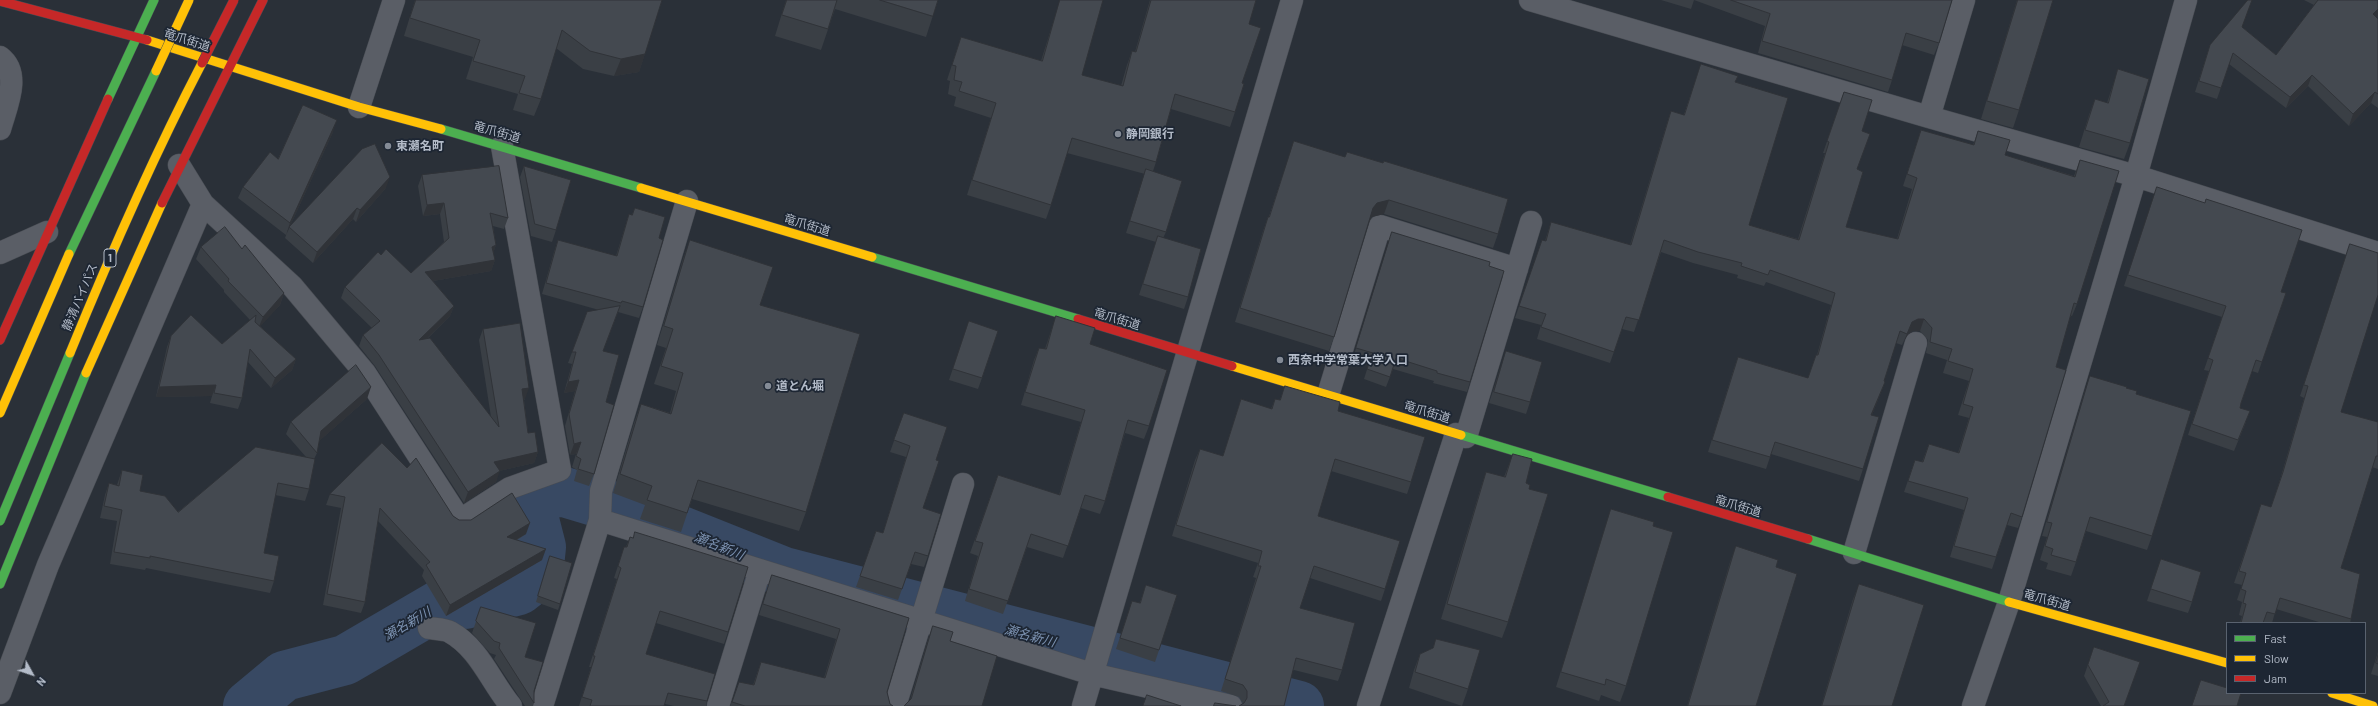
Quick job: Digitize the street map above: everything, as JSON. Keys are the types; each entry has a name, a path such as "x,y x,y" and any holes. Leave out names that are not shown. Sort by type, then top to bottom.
{"main road":[{"name":"竜爪街道","path":"0,0 136,36 228,67 359,108 502,146 1854,553 2009,602 2226,663"},
{"path":"0,340 47,232 136,36 154,0"},
{"path":"0,413 68,255 188,0"},
{"name":"静清バイパス","path":"0,522 97,287 178,109 234,0"},
{"name":"1","path":"0,584 98,345 179,165 263,0"},
{"path":"2335,694 2373,706"}],"street":[{"path":"359,108 394,0"},
{"path":"1083,706 1189,353 1292,0"},
{"path":"1530,0 1566,5 1929,117 2136,176 2378,253"},
{"path":"1929,117 1964,0"},
{"path":"1972,706 2009,602 2136,176 2186,0"},
{"path":"0,57 10,68 12,83 0,129"},
{"path":"179,165 203,204 292,286 365,373 460,520 510,488 560,470 502,146"},
{"path":"542,706 600,520 602,491 687,201"},
{"path":"0,693 48,565 203,204"},
{"path":"1368,706 1517,269 1531,222"},
{"path":"1328,395 1380,226 1517,269"},
{"path":"0,252 47,232"},
{"path":"1854,553 1916,343"},
{"path":"895,706 964,484"},
{"path":"600,520 1092,674 1230,706"},
{"path":"718,706 760,570"},
{"path":"429,628 450,631 478,656 496,689 511,706"}],"building":[{"path":"416,0 662,0 645,54 621,59 590,51 562,30 541,99 519,93 525,76 473,61 480,40 410,18"},
{"path":"787,0 837,0 828,29 782,15"},
{"path":"880,0 938,0 933,16"},
{"path":"1060,0 1103,0 1082,75 1123,86 1132,51 1136,52 1151,0 1256,0 1249,24 1261,28 1242,83 1244,84 1235,112 1175,94 1156,162 1072,138 1051,205 972,180 996,103 959,91 962,82 954,80 956,66 952,65 961,37 1042,61"},
{"path":"1731,0 1952,0 1939,43 1906,33 1892,80 1762,41 1770,14"},
{"path":"2018,0 2053,0 2019,110 1987,101"},
{"path":"2248,0 2252,0 2242,27 2276,55 2318,0 2378,0 2378,9 2373,14 2378,19 2378,94 2375,92 2353,114 2312,75 2290,97 2233,53 2221,88 2199,81 2210,45"},
{"path":"1701,64 1738,76 1735,82 1788,98 1749,225 1799,240 1829,142 1827,141 1844,92 1872,100 1862,131 1870,134 1857,169 1863,172 1846,227 1898,239 1917,178 1907,174 1921,130 1974,145 1978,131 2010,140 2005,155 2075,177 2080,160 2119,171 2077,304 2074,303 2056,367 2066,370 2022,517 2011,513 1996,557 1954,546 1968,498 1908,481 1915,460 1923,462 1929,444 1959,453 1973,407 1963,404 1973,369 1948,361 1952,349 1930,342 1932,328 1924,319 1918,319 1912,322 1907,334 1900,331 1884,381 1885,382 1871,415 1879,417 1863,469 1775,442 1770,457 1712,440 1738,357 1808,378 1816,355 1818,355 1835,293 1770,270 1768,275 1741,266 1742,263 1698,252 1664,240 1639,320 1626,317 1614,352 1541,327 1546,314 1519,306 1542,240 1546,241 1551,222 1631,245 1671,111 1684,115"},
{"path":"2118,69 2149,79 2130,143 2085,130 2095,99 2108,103"},
{"path":"303,105 337,120 290,223 243,187 270,152 278,159"},
{"path":"1294,141 1345,157 1347,152 1383,163 1384,161 1508,199 1498,234 1389,200 1377,203 1373,208 1334,337 1240,308 1268,217"},
{"path":"375,144 390,177 360,210 357,208 317,252 289,227 362,149"},
{"path":"499,166 508,218 490,213 496,245 492,247 495,260 425,272 454,306 419,340 430,338 499,427 483,329 520,323 529,388 522,389 528,433 535,432 538,452 494,462 500,471 468,492 379,355 363,335 380,321 345,287 378,252 381,255 386,249 411,273 449,238 444,203 427,205 422,175"},
{"path":"524,166 571,180 556,230 535,224"},
{"path":"1146,169 1182,181 1166,232 1130,221"},
{"path":"2157,187 2205,203 2206,199 2302,230 2281,292 2286,293 2262,362 2256,360 2241,403 2240,408 2250,411 2238,440 2192,424 2213,360 2208,358 2226,306 2128,275"},
{"path":"635,208 665,217 659,238 663,240 643,307 622,301 621,303 546,283 558,240 617,256 629,214 632,215"},
{"path":"225,227 242,249 245,245 284,293 263,317 228,281 229,279 201,247"},
{"path":"1392,232 1490,262 1489,266 1504,271 1470,382 1437,373 1437,371 1396,358 1390,377 1367,369 1373,353 1356,348"},
{"path":"1158,236 1201,249 1188,297 1143,284"},
{"path":"690,240 773,267 760,305 860,334 806,512 698,480 687,513 647,500 652,486 620,474 641,404 671,414 683,373 661,366 673,329 664,326"},
{"path":"2350,244 2378,253 2378,295 2341,412 2378,422 2378,456 2376,456 2341,568 2360,574 2351,619 2280,598 2275,614 2267,612 2263,622 2241,622 2246,604 2243,603 2246,591 2241,589 2246,573 2239,571 2261,504 2271,507 2283,472 2308,386 2304,385"},
{"path":"620,306 603,351 619,355 606,402 614,405 594,474 578,469 581,459 576,456 581,442 574,444 569,414 579,380 568,382 576,352 572,352 587,312"},
{"path":"191,315 222,344 256,315 255,322 296,359 275,378 250,349 242,398 214,393 216,385 159,387 171,336"},
{"path":"1056,316 1095,328 1090,344 1167,370 1149,426 1128,420 1105,501 1085,495 1068,546 1031,534 1008,601 969,589 983,543 975,541 998,475 1060,495 1085,410 1025,392 1039,348 1046,349"},
{"path":"969,321 998,331 982,378 953,369"},
{"path":"1506,351 1542,362 1530,402 1494,392"},
{"path":"356,365 371,387 321,431 317,453 291,422"},
{"path":"2090,376 2127,387 2126,388 2137,391 2136,394 2191,411 2152,536 2090,517 2076,562 2051,555 2053,549 2045,546 2052,523 2047,522"},
{"path":"1285,386 1340,402 1338,411 1425,437 1411,482 1335,459 1318,516 1400,541 1385,589 1314,566 1300,608 1355,623 1342,670 1296,658 1284,706 1239,706 1244,703 1247,698 1247,691 1243,685 1225,679 1261,566 1258,566 1262,551 1176,525 1200,449 1223,456 1241,399 1272,409 1275,399 1280,400"},
{"path":"904,413 947,427 936,460 939,461 923,508 941,514 928,556 915,552 902,589 860,576 876,531 883,533 910,446 894,440"},
{"path":"382,443 407,468 416,458 453,516 459,520 471,520 512,493 530,523 507,537 546,549 450,605 426,565 430,562 380,508 365,602 327,594 345,497 330,494"},
{"path":"256,447 315,459 309,489 278,483 264,553 279,556 274,581 150,556 150,558 114,552 122,510 104,506 109,483 119,486 122,470 143,475 140,491 165,496 178,512"},
{"path":"1513,454 1532,459 1526,483 1530,485 1529,489 1548,494 1508,622 1447,604 1486,472 1505,477"},
{"path":"1611,509 1654,522 1653,526 1673,532 1626,686 1606,679 1605,685 1561,672"},
{"path":"635,532 748,567 728,632 660,611 646,654 715,674 707,701 668,693 664,706 590,706 592,700 582,697 595,656 593,656 621,568 618,566 624,547 627,547 630,537 633,538"},
{"path":"1736,546 1778,560 1776,567 1797,574 1756,706 1688,706"},
{"path":"550,556 572,563 560,604 538,596"},
{"path":"2161,559 2201,572 2192,602 2151,589"},
{"path":"772,575 909,618 887,692 890,704 893,706 745,706 732,702 739,682 754,685 761,662 825,678 840,629 763,604"},
{"path":"1859,584 1924,605 1892,706 1822,706"},
{"path":"1146,585 1177,595 1159,650 1120,638 1132,601 1140,603"},
{"path":"481,607 536,623 525,657 543,662 534,691 534,703 499,648 500,643 494,641 476,621"},
{"path":"933,626 953,632 950,641 997,656 982,706 904,706 911,699"},
{"path":"1436,639 1480,650 1468,689 1415,672 1420,654 1433,648"},
{"path":"2094,647 2140,662 2124,706 2103,706 2109,702 2088,665"},
{"path":"2201,680 2226,688 2226,694 2241,694 2237,706 2192,706"},
{"path":"1147,695 1181,706 1143,706"},
{"path":"1215,703 1236,706 1214,706"}],"waterway":[{"name":"瀬名新川","path":"248,706 284,676 345,660 441,604 465,604 519,590 538,575 541,547 529,500 561,491 641,515 784,572 1299,706"}],"traffic: fast":[{"path":"108,99 154,0"},
{"path":"69,254 156,71"},
{"path":"441,129 641,188"},
{"path":"872,257 1078,319"},
{"path":"0,521 70,353"},
{"path":"0,584 86,373"},
{"path":"1461,435 1668,497"},
{"path":"1808,539 2009,602"}],"traffic: slow":[{"path":"156,71 189,0"},
{"path":"147,40 359,107 441,129"},
{"path":"70,353 133,206 166,134 202,63"},
{"path":"641,188 872,257"},
{"path":"86,373 162,203"},
{"path":"0,413 69,254"},
{"path":"1232,366 1461,435"},
{"path":"2009,602 2226,663"},
{"path":"2335,694 2373,706"}],"traffic: jam":[{"path":"202,63 234,0"},
{"path":"162,203 263,0"},
{"path":"0,1 147,40"},
{"path":"0,340 108,99"},
{"path":"1078,319 1232,366"},
{"path":"1668,497 1808,539"}],"place":[{"name":"静岡銀行","path":"1118,134"},
{"name":"東瀬名町","path":"388,146"},
{"name":"西奈中学常葉大学入口","path":"1280,360"},
{"name":"道とん堀","path":"768,386"}]}
